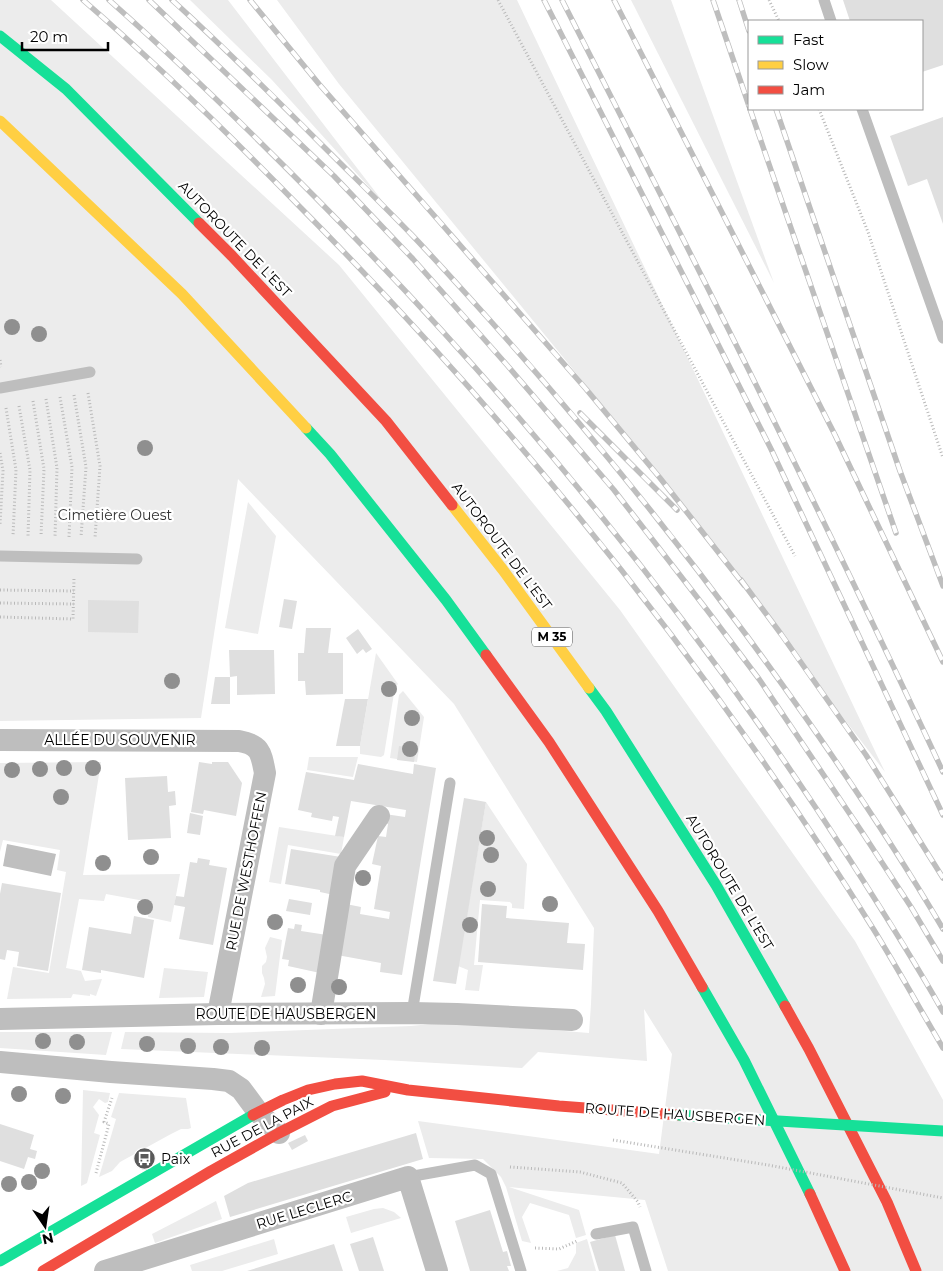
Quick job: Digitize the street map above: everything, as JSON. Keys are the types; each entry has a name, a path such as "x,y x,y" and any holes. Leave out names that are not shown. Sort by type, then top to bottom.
{"main road":[{"name":"AUTOROUTE DE L’EST","path":"0,36 66,89 239,263 386,421 508,578 606,710 716,885 809,1049 887,1202 916,1271"},
{"path":"0,121 182,294 330,454 446,600 549,742 658,911 744,1060 821,1217 845,1271"},
{"name":"RUE DE LA PAIX","path":"0,1262 258,1112 286,1098 338,1083 364,1081 403,1090"},
{"name":"RUE DE LA PAIX","path":"50,1270 211,1171 279,1133 332,1106 363,1097 403,1090"},
{"name":"ROUTE DE HAUSBERGEN","path":"403,1090 559,1106 943,1131"}],"street":[{"name":"ALLÉE DU SOUVENIR","path":"0,740 239,741"},
{"name":"RUE DE WESTHOFFEN","path":"218,1014 264,773 258,749 251,743 239,741"},
{"path":"320,1014 346,866 379,816"},
{"name":"ROUTE DE HAUSBERGEN","path":"0,1019 218,1014 456,1014 572,1020"},
{"path":"0,1062 229,1081 241,1089 258,1112 279,1133"},
{"path":"408,1177 437,1271"},
{"name":"RUE LECLERC","path":"105,1271 408,1177"}],"lane":[{"path":"824,0 831,20"},
{"path":"862,110 943,338"},
{"path":"1,388 87,372"},
{"path":"0,556 137,559"},
{"path":"412,1014 450,783"},
{"path":"408,1177 475,1165 491,1174 521,1271"},
{"path":"596,1234 632,1227 646,1271"}],"path":[{"path":"498,0 795,556"},
{"path":"769,0 779,20"},
{"path":"820,110 868,232 943,458"},
{"path":"87,372 100,466 93,558"},
{"path":"71,376 86,467 80,558"},
{"path":"57,378 72,467 68,558"},
{"path":"43,381 57,468 55,557"},
{"path":"30,383 44,469 40,557"},
{"path":"16,385 30,470 27,556"},
{"path":"1,388 16,470 12,556"},
{"path":"0,453 3,471 0,524"},
{"path":"0,617 73,619 74,575"},
{"path":"0,590 74,591"},
{"path":"0,603 74,604"},
{"path":"94,1179 109,1124 104,1122 114,1089 111,1072"},
{"path":"613,1140 768,1165 943,1198"},
{"path":"475,1165 580,1172 622,1183 638,1202 641,1210"},
{"path":"512,1243 539,1249 559,1249 596,1234"}],"green space":[{"name":"Cimetière Ouest","path":"0,0 51,0 339,265 620,610 855,941 943,1100 943,1271 668,1271 645,1200 509,1187 579,1210 586,1235 576,1238 569,1215 530,1203 522,1217 531,1243 522,1241 506,1187 501,1177 483,1159 429,1158 418,1121 659,1154 672,1054 644,1009 647,1061 538,1052 522,1068 121,1049 125,1032 229,1033 411,1026 451,1022 589,1033 594,928 454,704 238,479 201,718 0,721"},
{"path":"190,0 228,0 387,207 272,80"},
{"path":"277,0 517,0 885,772 608,412 339,84"},
{"path":"631,0 671,0 774,283"},
{"path":"248,502 276,536 258,634 225,628"},
{"path":"376,653 398,684 395,687 384,755 381,757 360,754"},
{"path":"403,691 424,717 417,762 390,758 399,695"},
{"path":"309,757 358,757 353,777 307,770"},
{"path":"101,762 83,875 180,874 171,922 148,917 150,902 106,894 104,901 79,899 66,968 81,971 85,981 102,979 96,996 73,994 71,998 7,999 13,967 49,973 66,872 57,870 60,850 3,840 0,852 0,763"},
{"path":"486,802 527,864 524,909 512,908 510,902 480,900 474,965 483,965 479,991 465,990 468,970 458,966"},
{"path":"279,827 344,837 341,854 288,845 281,884 269,882"},
{"path":"270,937 282,940 275,996 261,997 265,984 262,966 266,962 265,948"},
{"path":"164,968 208,972 204,997 159,998"},
{"path":"0,1032 112,1032 106,1055 0,1048"},
{"path":"83,1090 110,1093 108,1102 105,1103 99,1099 93,1107 99,1115 94,1133 100,1135 87,1183 81,1186"},
{"path":"119,1093 186,1098 191,1128 181,1129 171,1134 120,1162 112,1171 99,1177 116,1119 111,1117"},
{"path":"216,1201 222,1219 155,1243 152,1234"},
{"path":"383,1208 394,1212 401,1218 351,1233 346,1217"},
{"path":"274,1239 278,1254 222,1271 192,1271 190,1265"},
{"path":"587,1239 596,1271 557,1271 568,1268 576,1253 576,1243"}],"shaded area":[{"path":"7,844 56,854 51,876 3,866"}],"building":[{"path":"843,0 943,0 943,65 923,72 923,20 850,20"},
{"path":"943,117 943,224 927,179 908,186 890,136"},
{"path":"284,599 297,601 292,629 279,627"},
{"path":"88,600 139,601 138,633 88,632"},
{"path":"306,628 331,628 328,653 343,653 343,694 306,695 305,681 298,681 298,653 304,653"},
{"path":"358,629 372,649 366,653 363,649 357,654 346,638"},
{"path":"229,650 274,650 275,694 237,695 237,676 230,677"},
{"path":"215,677 230,677 230,704 211,704"},
{"path":"345,699 368,699 360,746 336,746"},
{"path":"399,746 416,749 414,762 397,760"},
{"path":"199,762 212,764 212,762 228,762 242,783 236,816 204,810 203,814 191,812"},
{"path":"358,764 413,774 414,764 436,768 402,975 380,972 381,963 337,955 346,904 361,907 360,914 389,919 390,912 374,909 381,866 372,864 378,836 386,837 388,824 384,823 385,814 405,817 406,810 351,801 344,837 335,836 339,817 333,816 332,821 311,817 312,813 298,810 306,772 354,780"},
{"path":"167,776 168,792 175,791 176,805 169,806 171,838 128,840 125,778"},
{"path":"464,798 486,802 456,984 433,981"},
{"path":"190,813 203,816 200,835 187,833"},
{"path":"291,849 341,857 334,895 320,892 320,890 285,884"},
{"path":"198,858 210,860 209,865 227,868 213,945 179,939 185,907 174,905 176,896 184,897 190,862 197,863"},
{"path":"2,883 61,893 48,971 17,966 19,952 7,950 5,960 0,959 0,894"},
{"path":"289,899 312,903 310,915 286,911"},
{"path":"482,904 507,906 506,918 569,923 567,943 585,944 583,970 478,962"},
{"path":"134,916 154,920 144,978 101,970 101,973 82,970 89,927 131,934"},
{"path":"295,924 302,925 301,931 327,935 320,973 288,966 289,960 282,959 288,928 294,929"},
{"path":"0,1124 34,1135 30,1149 37,1151 35,1159 28,1157 24,1169 0,1161"},
{"path":"416,1133 423,1159 230,1217 224,1196 248,1183"},
{"path":"305,1135 308,1141 292,1150 288,1143"},
{"path":"152,1150 155,1156 139,1165 136,1159"},
{"path":"490,1210 503,1252 507,1251 511,1266 507,1266 509,1271 470,1271 455,1221"},
{"path":"615,1235 625,1271 599,1271 590,1242"},
{"path":"373,1237 384,1271 359,1271 350,1244"},
{"path":"334,1244 343,1271 247,1271"}],"railway":[{"path":"83,0 194,102 301,208 459,376 535,464 608,553 746,737 874,930 943,1048"},
{"path":"109,0 239,121 389,274 532,432 600,514 730,684 791,771 886,916 943,1012"},
{"path":"149,0 334,176 413,259 614,490 759,679 911,907 943,961"},
{"path":"172,0 250,73 411,234 506,338 612,463 681,548 798,707 873,816 943,929"},
{"path":"250,0 319,84 586,389 660,478 744,585"},
{"path":"544,0 771,449 943,815"},
{"path":"562,0 804,481 943,772"},
{"path":"614,0 835,435 943,662"},
{"path":"713,0 748,103"},
{"path":"739,0 748,28"},
{"path":"750,110 896,533"},
{"path":"776,110 900,471 943,586"},
{"path":"580,413 677,510"},
{"path":"741,580 866,755 943,878"}],"traffic: fast":[{"path":"0,36 66,89 199,223"},
{"path":"306,428 330,454 446,600 486,655"},
{"path":"589,688 606,711 716,885 785,1006"},
{"path":"702,987 744,1060 810,1194"},
{"path":"0,1261 253,1115"},
{"path":"679,1115 943,1131"}],"traffic: slow":[{"path":"0,121 182,294 306,428"},
{"path":"452,505 503,570 589,688"}],"traffic: jam":[{"path":"199,223 386,421 452,505"},
{"path":"486,655 549,742 658,911 702,987"},
{"path":"785,1006 887,1202 916,1271"},
{"path":"253,1115 308,1090 362,1081 408,1090 559,1106 679,1115"},
{"path":"43,1271 211,1171 279,1133 332,1106 385,1092"},
{"path":"810,1194 845,1271"}],"place":[{"name":"Paix","path":"145,1159"}]}
